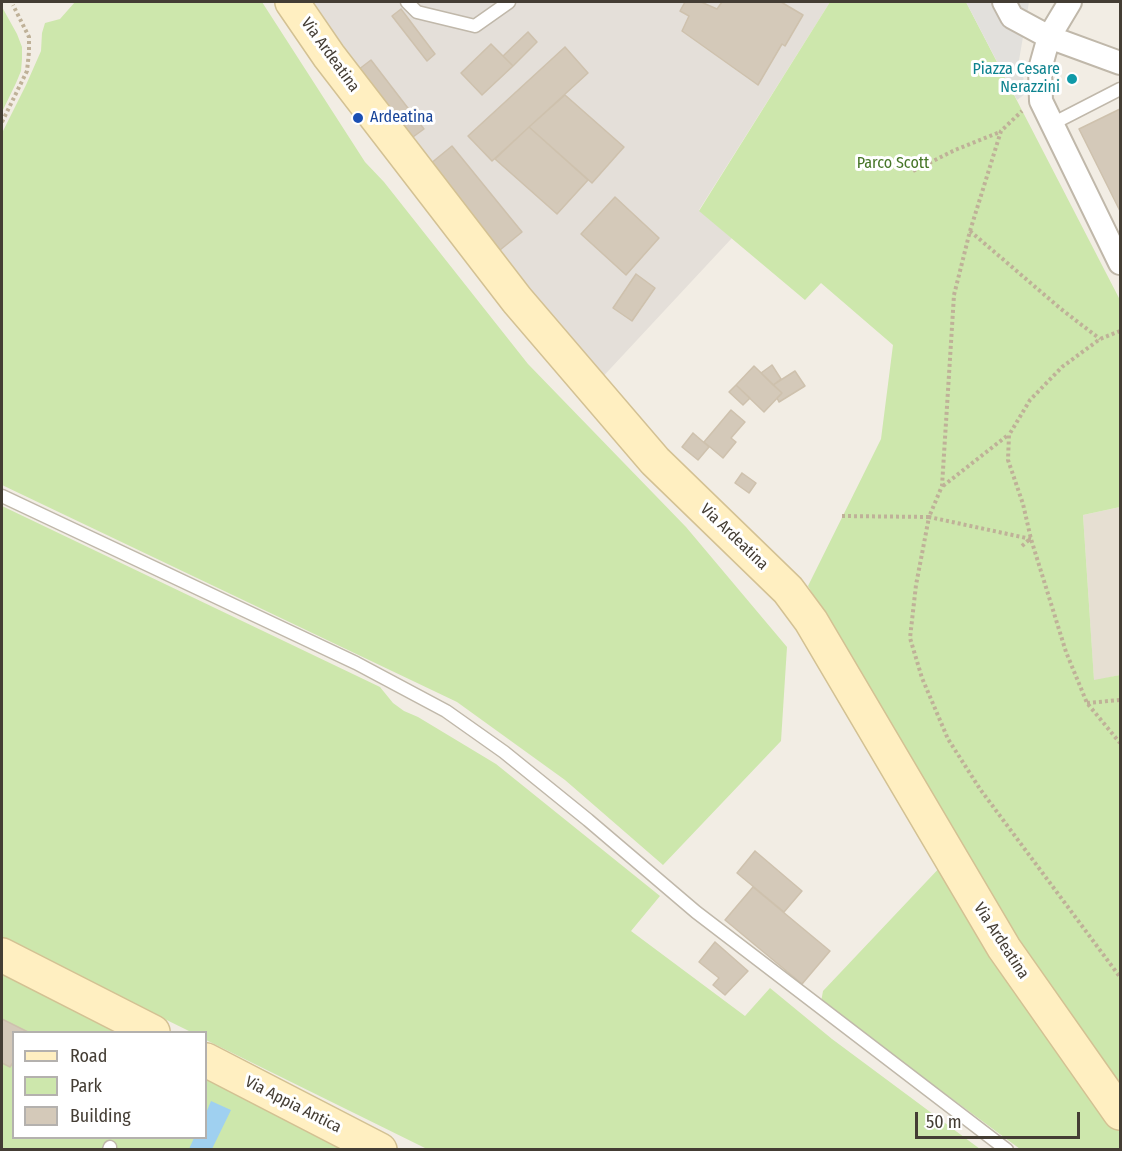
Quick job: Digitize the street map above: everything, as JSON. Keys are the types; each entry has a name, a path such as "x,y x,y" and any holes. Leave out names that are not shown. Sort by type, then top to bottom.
{"street":[{"name":"Via Ardeatina","path":"292,2 329,56 517,300 655,460 788,590 811,621 1004,948 1120,1113"},
{"path":"1004,2 1012,17 1050,37 1120,63"},
{"path":"1070,2 1050,37 1040,69 1041,101 1120,262"},
{"path":"2,955 151,1031"},
{"name":"Via Appia Antica","path":"207,1061 380,1149"}],"lane":[{"path":"406,2 417,12 475,26 509,2"},
{"path":"1052,124 1120,89"},
{"path":"2,496 356,663 446,711 513,759 696,912 1007,1149"}],"path":[{"path":"2,122 27,71 29,52 29,37 13,4"},
{"path":"1041,101 1019,112 1001,132 970,231 954,294 942,486 929,517 916,585 910,638 922,678 948,739 980,789 1120,977"},
{"path":"913,171 955,150 1001,132"},
{"path":"970,231 1061,309 1100,339"},
{"path":"942,486 1009,435 1030,400 1062,367 1100,339 1120,331"},
{"path":"1009,435 1008,460 1066,652 1087,703 1120,743"},
{"path":"842,516 929,517 1031,539"},
{"path":"1022,546 1031,539"},
{"path":"1087,703 1120,700"}],"shaded area":[{"path":"299,2 830,2 699,210 732,238 597,383"},
{"path":"966,2 1029,2 1018,66 1029,91 1017,100"},
{"path":"1120,507 1120,675 1094,681 1083,515"}],"green space":[{"path":"75,2 262,2 365,162 384,182 528,364 686,527 787,647 781,741 663,865 565,780 457,702 2,485 2,133 41,51 45,23 60,19"},
{"name":"Parco Scott","path":"830,2 966,2 1120,300 1120,507 1083,515 1094,680 1120,675 1120,1095 1015,944 808,586 881,439 893,345 821,283 805,300 699,211"},
{"path":"2,7 22,47 22,59 21,71 2,112"},
{"path":"2,506 380,687 393,703 404,711 496,764 660,896 631,931 745,1016 770,988 832,1039 980,1149 427,1149 207,1040 207,1031 189,1031 2,939"},
{"path":"944,863 1031,1001 1120,1133 1120,1149 1020,1149 821,1002 823,991"},
{"path":"2,966 129,1031 12,1031 12,1139 207,1139 207,1072 362,1149 2,1149"}],"water":[{"path":"211,1101 231,1110 212,1149 189,1149 194,1139 207,1139 207,1111"}],"building":[{"path":"685,2 701,2 717,9 722,2 781,2 803,15 785,46 782,44 758,85 682,31 689,16 680,11"},
{"path":"401,9 435,54 427,61 392,16"},
{"path":"528,32 537,42 513,66 503,56"},
{"path":"491,44 513,66 482,95 461,73"},
{"path":"565,47 588,73 492,161 468,136"},
{"path":"371,60 424,129 406,142 354,73"},
{"path":"565,95 624,147 592,183 529,127"},
{"path":"1120,109 1120,211 1079,129"},
{"path":"529,127 588,180 557,214 495,159"},
{"path":"452,146 522,232 500,250 430,164"},
{"path":"615,197 659,238 626,275 581,234"},
{"path":"636,274 655,288 632,321 613,308"},
{"path":"772,365 781,379 773,385 761,373"},
{"path":"754,366 782,393 764,412 736,385"},
{"path":"795,371 805,386 779,402 777,398 782,393 773,385"},
{"path":"736,385 750,398 743,405 729,392"},
{"path":"731,410 745,422 731,438 736,442 723,458 704,442"},
{"path":"693,433 709,447 698,460 682,447"},
{"path":"742,473 756,483 749,493 735,483"},
{"path":"755,851 802,891 784,912 737,873"},
{"path":"753,887 830,951 802,984 725,920"},
{"path":"715,942 748,971 725,995 713,985 719,978 699,962"},
{"path":"2,1019 26,1031 12,1031 12,1064 10,1067 2,1063"}],"place":[{"name":"Piazza Cesare Nerazzini","path":"1072,79"},
{"name":"Ardeatina","path":"358,118"}]}
